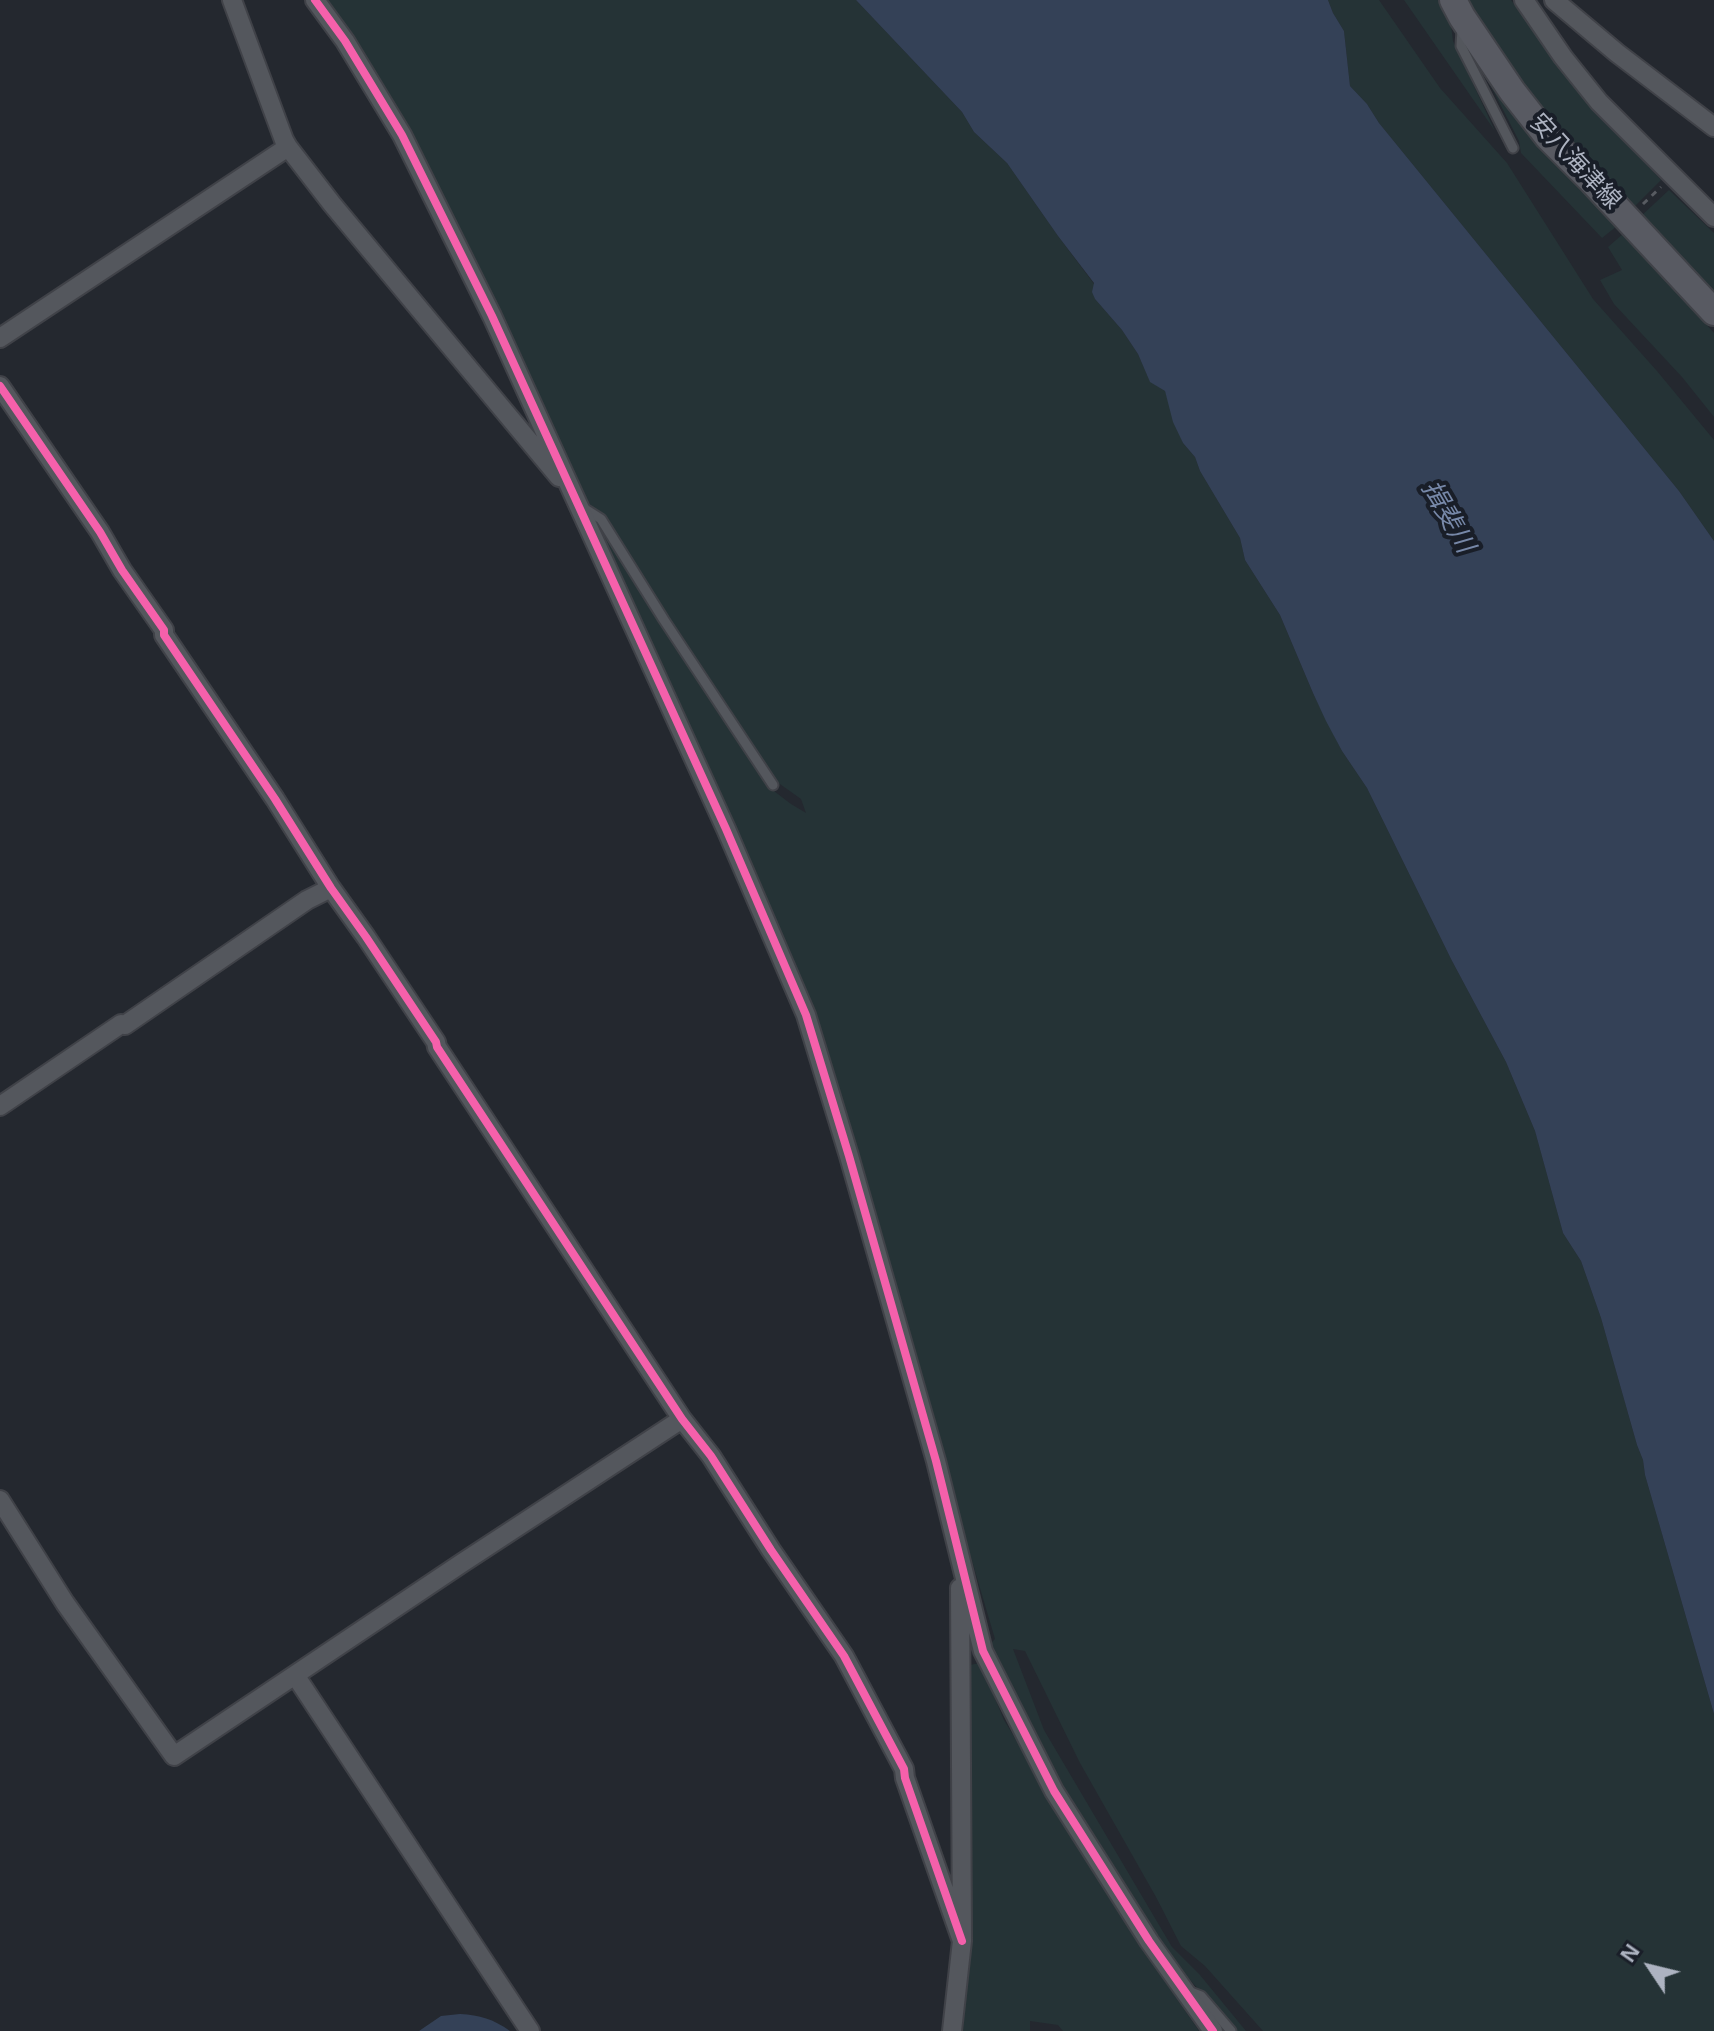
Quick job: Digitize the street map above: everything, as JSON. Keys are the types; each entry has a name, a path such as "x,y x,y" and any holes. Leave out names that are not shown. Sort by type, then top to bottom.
{"main road":[{"name":"安八海津線","path":"1458,9 1512,91 1548,137 1714,312"}],"street":[{"path":"232,0 288,147 578,502"},
{"path":"315,0 345,41 402,135 492,316 726,829 806,1015 936,1461 983,1651 1054,1791 1149,1941 1213,2031"},
{"path":"1524,0 1599,102 1714,217"},
{"path":"1554,0 1714,127"},
{"path":"0,338 288,147"},
{"path":"0,386 100,532 122,570 682,1419 711,1456 844,1656 904,1769 962,1941"},
{"path":"0,1106 307,900 331,888"},
{"path":"0,1500 65,1603 174,1756 682,1419"},
{"path":"952,2031 962,1941 959,1557"},
{"path":"295,1675 530,2031"}],"lane":[{"path":"1458,9 1461,46 1513,148"},
{"path":"578,502 601,519 773,785"},
{"path":"1183,1989 1201,1996 1231,2031"}],"path":[{"path":"1627,219 1673,177"}],"shaded area":[{"path":"325,0 856,0 962,112 974,132 1007,163 1094,284 1095,299 1122,330 1138,354 1150,381 1165,391 1183,443 1195,457 1200,471 1240,538 1245,560 1280,615 1313,693 1342,751 1367,788 1451,959 1506,1062 1535,1131 1563,1233 1581,1261 1601,1318 1714,1714 1714,2031 1263,2031 1205,1966 1181,1946 1080,1763 1025,1651 1013,1649 1044,1730 1172,1947 1200,1975 1246,2031 1236,2031 1192,1982 1171,1966 1059,1786 990,1644 995,1639 857,1150 814,1012 730,817 596,524 770,788 806,813 801,799 777,782 602,515 584,499"},
{"path":"1328,0 1379,0 1440,88 1507,163 1593,299 1714,440 1714,541 1679,491 1350,86 1344,31"},
{"path":"1404,0 1440,0 1450,17 1453,41 1495,131"},
{"path":"1467,0 1511,0 1592,106 1661,180 1632,209 1540,108"},
{"path":"1478,61 1501,99 1538,143 1617,226 1602,238 1521,153 1519,141"},
{"path":"1669,190 1714,233 1714,295 1640,217"},
{"path":"1624,233 1714,333 1714,417 1682,377 1614,304 1600,280 1622,270 1608,247"},
{"path":"980,1663 1004,1720 1136,1939 1199,2031 1063,2031 1058,2025 1030,2021 1030,2031 963,2031 971,1914 970,1665"}],"water":[{"name":"揖斐川","path":"856,0 1328,0 1344,31 1350,86 1679,491 1714,541 1714,1714 1601,1318 1581,1261 1563,1233 1535,1131 1506,1062 1451,959 1367,788 1326,721 1280,615 1245,560 1240,538 1200,471 1195,457 1183,443 1173,422 1165,391 1150,382 1138,354 1095,299 1092,292 1094,283 1007,163 974,132 962,112"},
{"path":"460,2014 486,2018 510,2031 419,2031 441,2016"}],"cycle path":[{"path":"315,0 345,41 402,135 492,316 726,829 806,1015 936,1461 983,1651 1054,1791 1149,1941 1213,2031"},
{"path":"0,386 100,532 164,630 164,635 436,1042 682,1419 711,1456 844,1656 904,1769 962,1941"}]}
